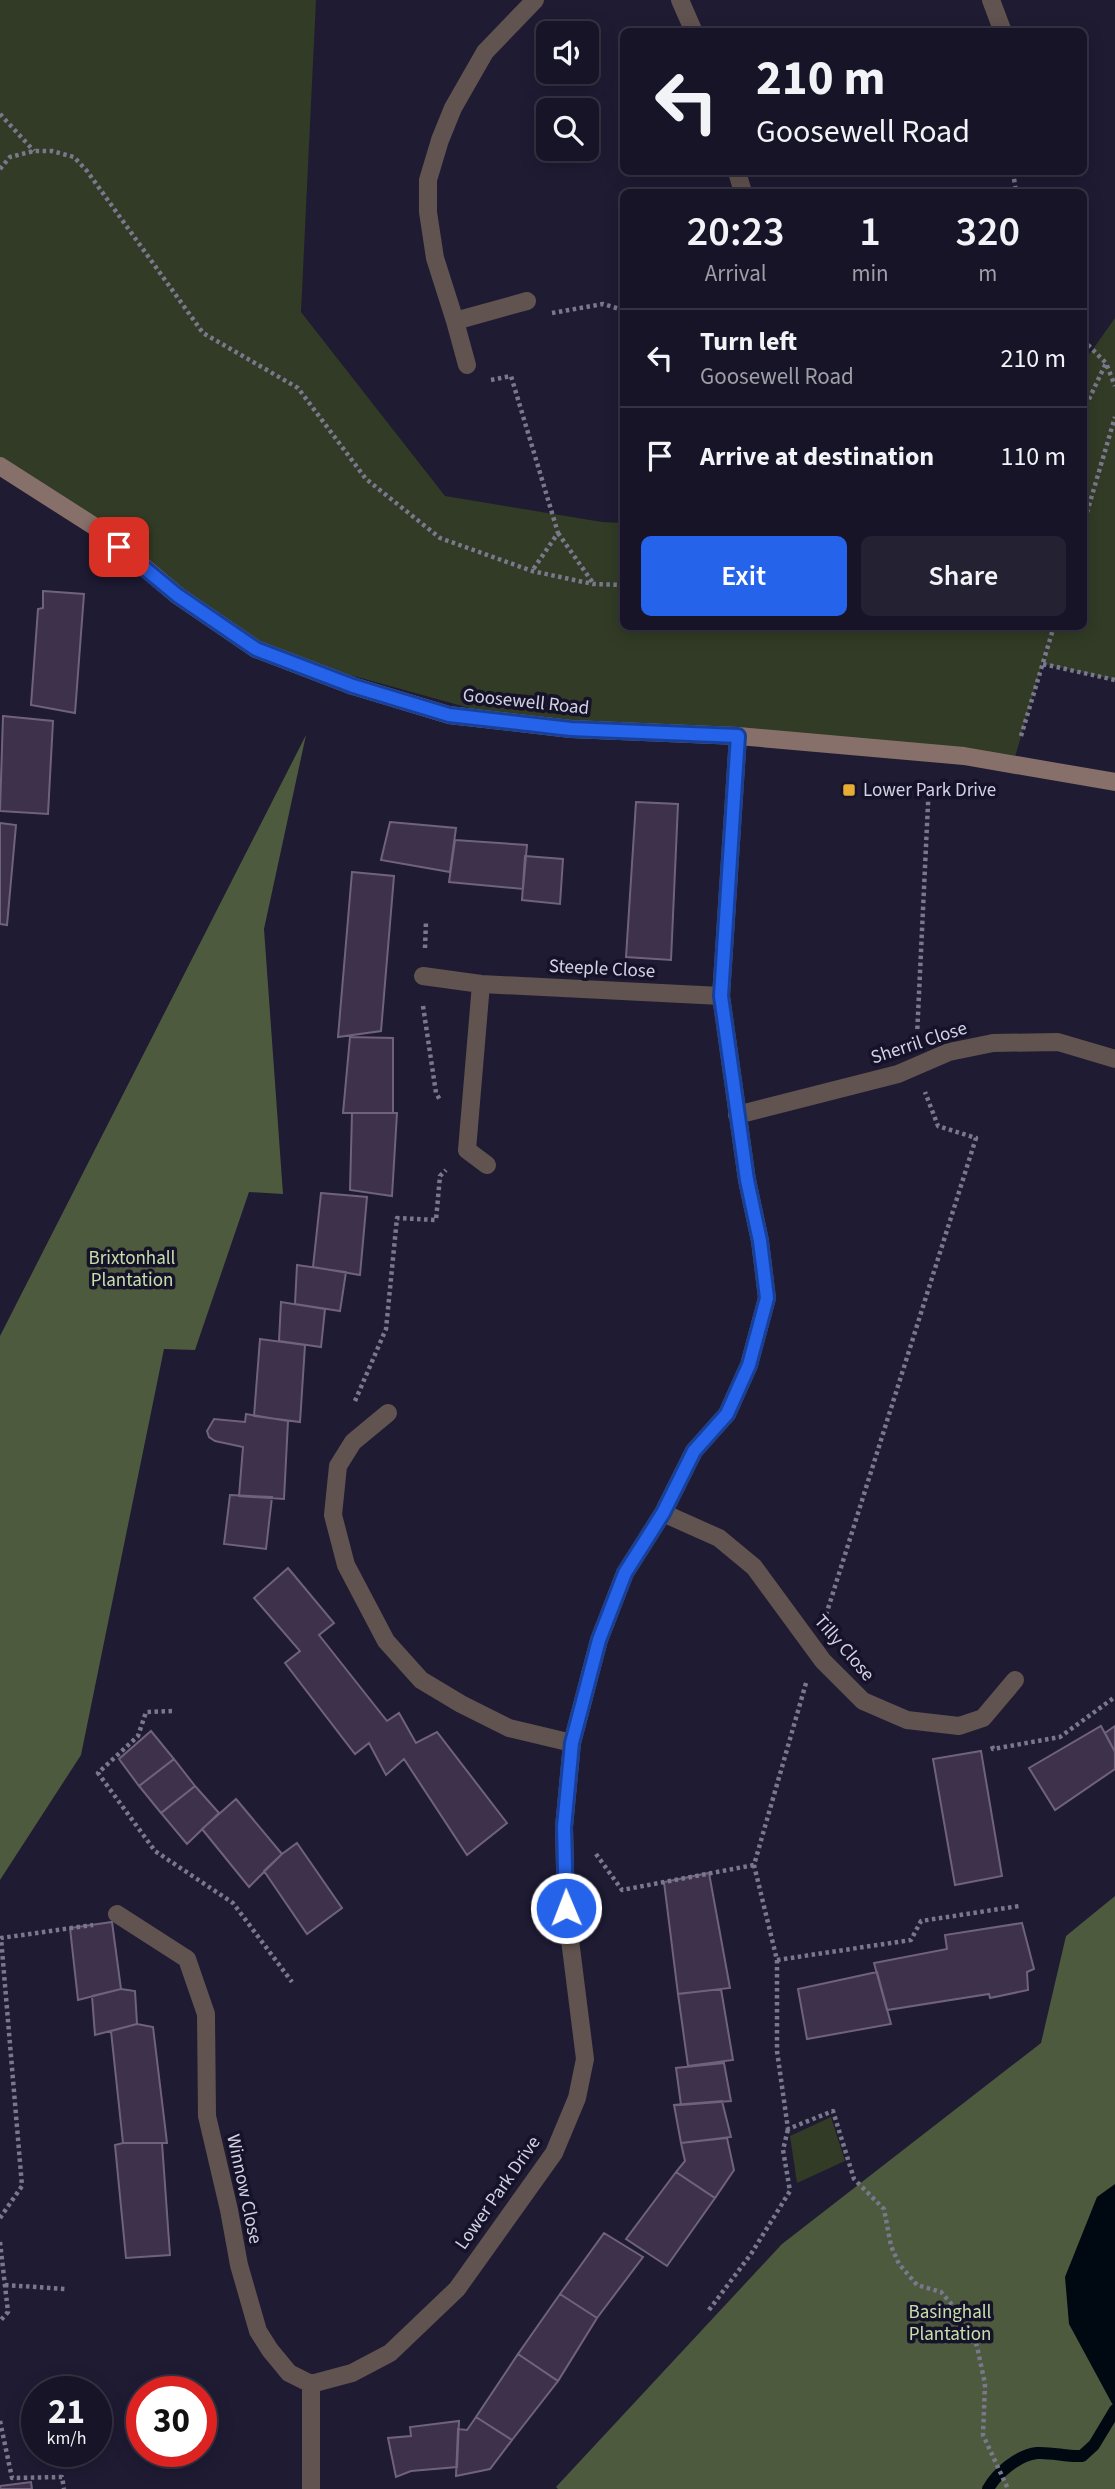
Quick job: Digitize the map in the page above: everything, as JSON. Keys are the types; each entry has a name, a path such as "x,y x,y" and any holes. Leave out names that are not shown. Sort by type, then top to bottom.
{"street":[{"path":"467,365 435,258 428,212 428,180 453,108 485,52 535,0"},
{"path":"680,0 692,28"},
{"path":"991,0 1002,28"},
{"path":"455,321 527,301"},
{"name":"Goosewell Road","path":"0,466 100,530 177,595 256,649 353,686 449,715 571,729 738,736 931,753 1115,782"},
{"name":"Lower Park Drive","path":"311,2384 352,2373 390,2353 457,2289 554,2153 577,2098 585,2059 566,1908 566,1814 572,1743 599,1640 625,1573 663,1513 694,1451 727,1414 749,1365 767,1298 760,1241 737,1115 721,996 738,736"},
{"name":"Steeple Close","path":"423,976 481,984 721,996"},
{"path":"481,984 467,1150 488,1165"},
{"name":"Sherril Close","path":"737,1115 898,1074 949,1052 993,1043 1058,1042 1115,1059"},
{"path":"388,1413 353,1442 338,1466 333,1516 346,1565 386,1641 421,1680 461,1704 509,1728 572,1743"},
{"name":"Tilly Close","path":"663,1513 719,1538 754,1567 815,1650 863,1701 908,1720 959,1726 983,1718"},
{"path":"983,1718 1015,1680"},
{"name":"Winnow Close","path":"122,1917 187,1959 206,2014 207,2116 243,2278 258,2331 289,2373 311,2384"},
{"path":"311,2384 311,2489"}],"path":[{"path":"0,114 34,151"},
{"path":"0,169 10,157 34,151 52,151 74,157 88,171 203,333 298,388 366,479 440,538 532,571 593,584 620,585"},
{"path":"527,301 537,316 603,304 620,309"},
{"path":"1087,344 1106,363 1115,386"},
{"path":"1087,403 1106,363"},
{"path":"467,365 474,384 511,376 558,533 593,584"},
{"path":"1087,512 1115,417"},
{"path":"532,571 558,533"},
{"path":"1013,764 1053,630"},
{"path":"1043,664 1115,680"},
{"path":"709,2310 751,2254 790,2191 783,2150 788,2129 777,2050 777,1960 754,1865 815,1650 976,1139 938,1126 915,1067 931,753"},
{"path":"426,922 421,998 436,1093 442,1105"},
{"path":"353,1442 344,1427 386,1329 397,1218 436,1220 440,1176 467,1150"},
{"path":"983,1718 993,1749 1060,1737 1115,1697"},
{"path":"172,1711 146,1712 138,1736 99,1773 155,1852 233,1903 292,1982"},
{"path":"566,1814 622,1890 754,1865"},
{"path":"777,1960 911,1940 921,1922 1019,1906"},
{"path":"0,2218 22,2186 1,1938 122,1917"},
{"path":"788,2129 833,2111 854,2179 884,2209 891,2246 899,2264 917,2285 941,2292 960,2314 977,2346 985,2384 983,2435 1008,2489"},
{"path":"0,2242 8,2312 0,2321"},
{"path":"5,2285 66,2289"},
{"path":"0,2421 12,2478 62,2477 64,2489"}],"green space":[{"path":"0,0 316,0 301,312 445,496 620,523 620,630 1087,630 1087,357 1115,318 1115,680 1043,664 1049,640 1013,764 520,722 256,649 0,471"},
{"name":"Brixtonhall Plantation","path":"306,735 264,929 283,1194 249,1192 195,1350 164,1349 81,1755 0,1880 0,1336"},
{"name":"Basinghall Plantation","path":"1115,1896 1115,2489 558,2489 556,2487 782,2244 1041,2043 1066,1936"},
{"path":"831,2117 845,2161 797,2183 790,2136"}],"shaded area":[{"path":"1115,2184 1115,2409 1069,2324 1065,2277 1097,2197"}],"building":[{"path":"43,591 84,594 75,713 31,705 38,609 43,608"},
{"path":"3,716 53,721 48,814 0,811"},
{"path":"636,802 678,804 671,960 626,957"},
{"path":"390,822 456,828 450,872 381,860"},
{"path":"0,823 16,825 7,925 0,924"},
{"path":"455,840 527,845 523,889 449,882"},
{"path":"525,856 563,859 560,904 522,900"},
{"path":"352,872 394,876 381,1031 338,1037"},
{"path":"350,1037 393,1038 393,1113 343,1113"},
{"path":"352,1113 397,1113 392,1196 350,1190"},
{"path":"321,1193 367,1197 360,1275 313,1267"},
{"path":"297,1265 346,1272 340,1311 295,1304"},
{"path":"281,1302 325,1309 321,1347 279,1341"},
{"path":"260,1339 305,1345 300,1422 254,1416"},
{"path":"246,1414 288,1421 284,1499 239,1496 243,1447 215,1441 209,1437 207,1431 214,1419 245,1422"},
{"path":"230,1495 272,1497 266,1549 224,1544"},
{"path":"288,1568 334,1623 319,1635 387,1721 399,1713 416,1743 437,1732 507,1823 467,1855 404,1759 386,1775 369,1743 355,1754 285,1663 300,1651 254,1598"},
{"path":"1101,1726 1115,1752 1115,1769 1055,1810 1029,1768"},
{"path":"1115,1726 1115,1752 1105,1733"},
{"path":"151,1731 174,1759 139,1786 119,1759"},
{"path":"981,1751 1002,1876 955,1885 933,1759"},
{"path":"174,1759 195,1786 161,1813 139,1786"},
{"path":"195,1786 219,1813 187,1844 161,1813"},
{"path":"236,1799 282,1854 249,1887 202,1829"},
{"path":"297,1843 342,1908 307,1934 264,1871"},
{"path":"709,1873 730,1988 678,1994 664,1882"},
{"path":"112,1922 121,1989 78,2000 70,1928"},
{"path":"1022,1923 1034,1969 1027,1972 1028,1990 990,1998 989,1994 887,2010 874,1963 947,1949 945,1935"},
{"path":"877,1972 891,2024 807,2039 798,1989"},
{"path":"121,1989 135,1991 137,2024 95,2035 92,1996"},
{"path":"721,1989 733,2060 688,2066 678,1994"},
{"path":"137,2024 153,2027 167,2143 123,2143 111,2031"},
{"path":"724,2063 731,2101 681,2105 676,2068"},
{"path":"722,2101 731,2137 681,2143 674,2105"},
{"path":"727,2138 734,2170 715,2198 676,2172 685,2161 681,2143"},
{"path":"162,2143 170,2255 126,2258 115,2145"},
{"path":"676,2172 715,2198 667,2266 626,2239"},
{"path":"604,2233 643,2257 597,2318 560,2294"},
{"path":"560,2294 597,2318 558,2381 518,2354"},
{"path":"518,2354 558,2381 512,2440 476,2417"},
{"path":"476,2417 512,2440 490,2469 456,2476 458,2429 467,2430"},
{"path":"459,2421 457,2467 411,2471 396,2477 388,2438 411,2436 410,2427"},
{"path":"31,2482 32,2489 0,2489 0,2486"}],"waterway":[{"path":"988,2489 1009,2466 1030,2454 1082,2456 1094,2445 1115,2410"}],"place":[{"name":"Lower Park Drive","path":"849,790"}],"route":[{"path":"119,547 177,595 256,649 353,686 449,715 571,729 738,736 721,996 737,1115 760,1241 767,1298 749,1365 727,1414 694,1451 663,1513 625,1573 599,1640 572,1743 564,1827 566,1908"}]}
